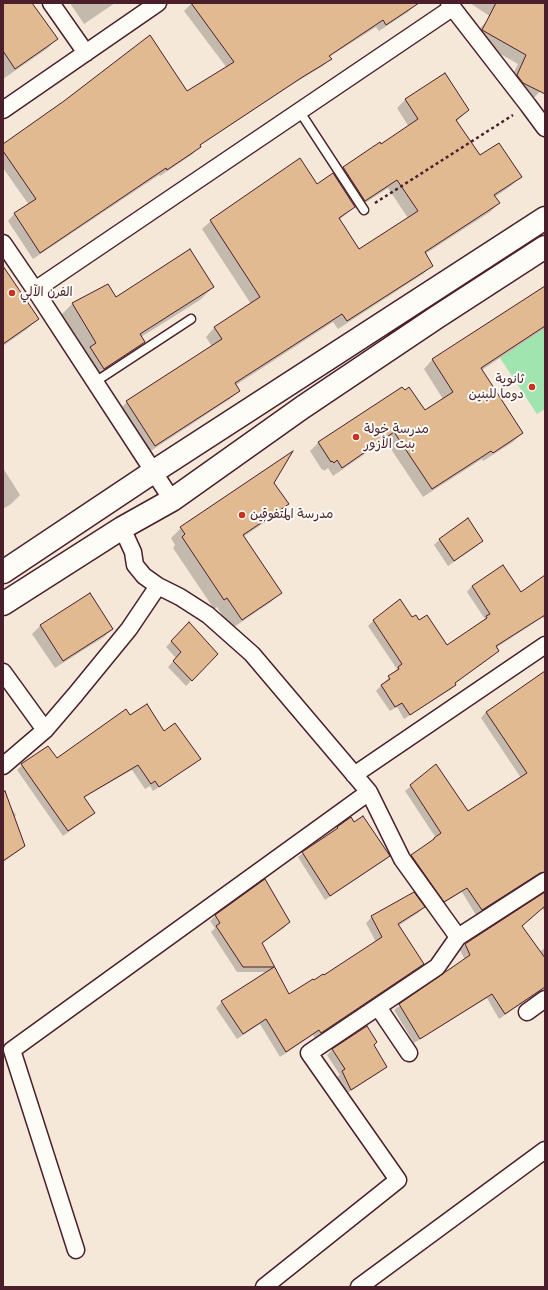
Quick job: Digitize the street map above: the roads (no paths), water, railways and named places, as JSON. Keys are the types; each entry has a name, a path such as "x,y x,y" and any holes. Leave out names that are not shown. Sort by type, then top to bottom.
{"main road":[{"path":"3,572 153,472 545,218"},
{"path":"3,604 122,528 172,500 309,402 436,317 545,248"}],"street":[{"path":"51,3 86,53"},
{"path":"3,110 158,3"},
{"path":"35,290 300,112 450,6 545,128"},
{"path":"3,243 172,500"},
{"path":"122,528 134,552 135,565 144,576 158,586 180,597 208,615 252,654 369,792 402,859 458,937"},
{"path":"3,766 45,730 128,629 158,586"},
{"path":"354,775 545,645"},
{"path":"3,672 45,730"},
{"path":"76,1250 12,1050 369,792"},
{"path":"264,1287 398,1180 309,1053 437,967 458,937 545,881"},
{"path":"527,1012 545,999"},
{"path":"378,1007 409,1053"},
{"path":"359,1287 545,1150"}],"lane":[{"path":"300,112 364,210"},
{"path":"95,382 191,319"}],"place":[{"name":"الفرن الآلي","path":"12,293"},
{"name":"ثانوية دوما للبنين","path":"532,387"},
{"name":"مدرسة خولة بنت الأزور","path":"356,437"},
{"name":"مدرسة المتفوقين","path":"242,515"}]}
